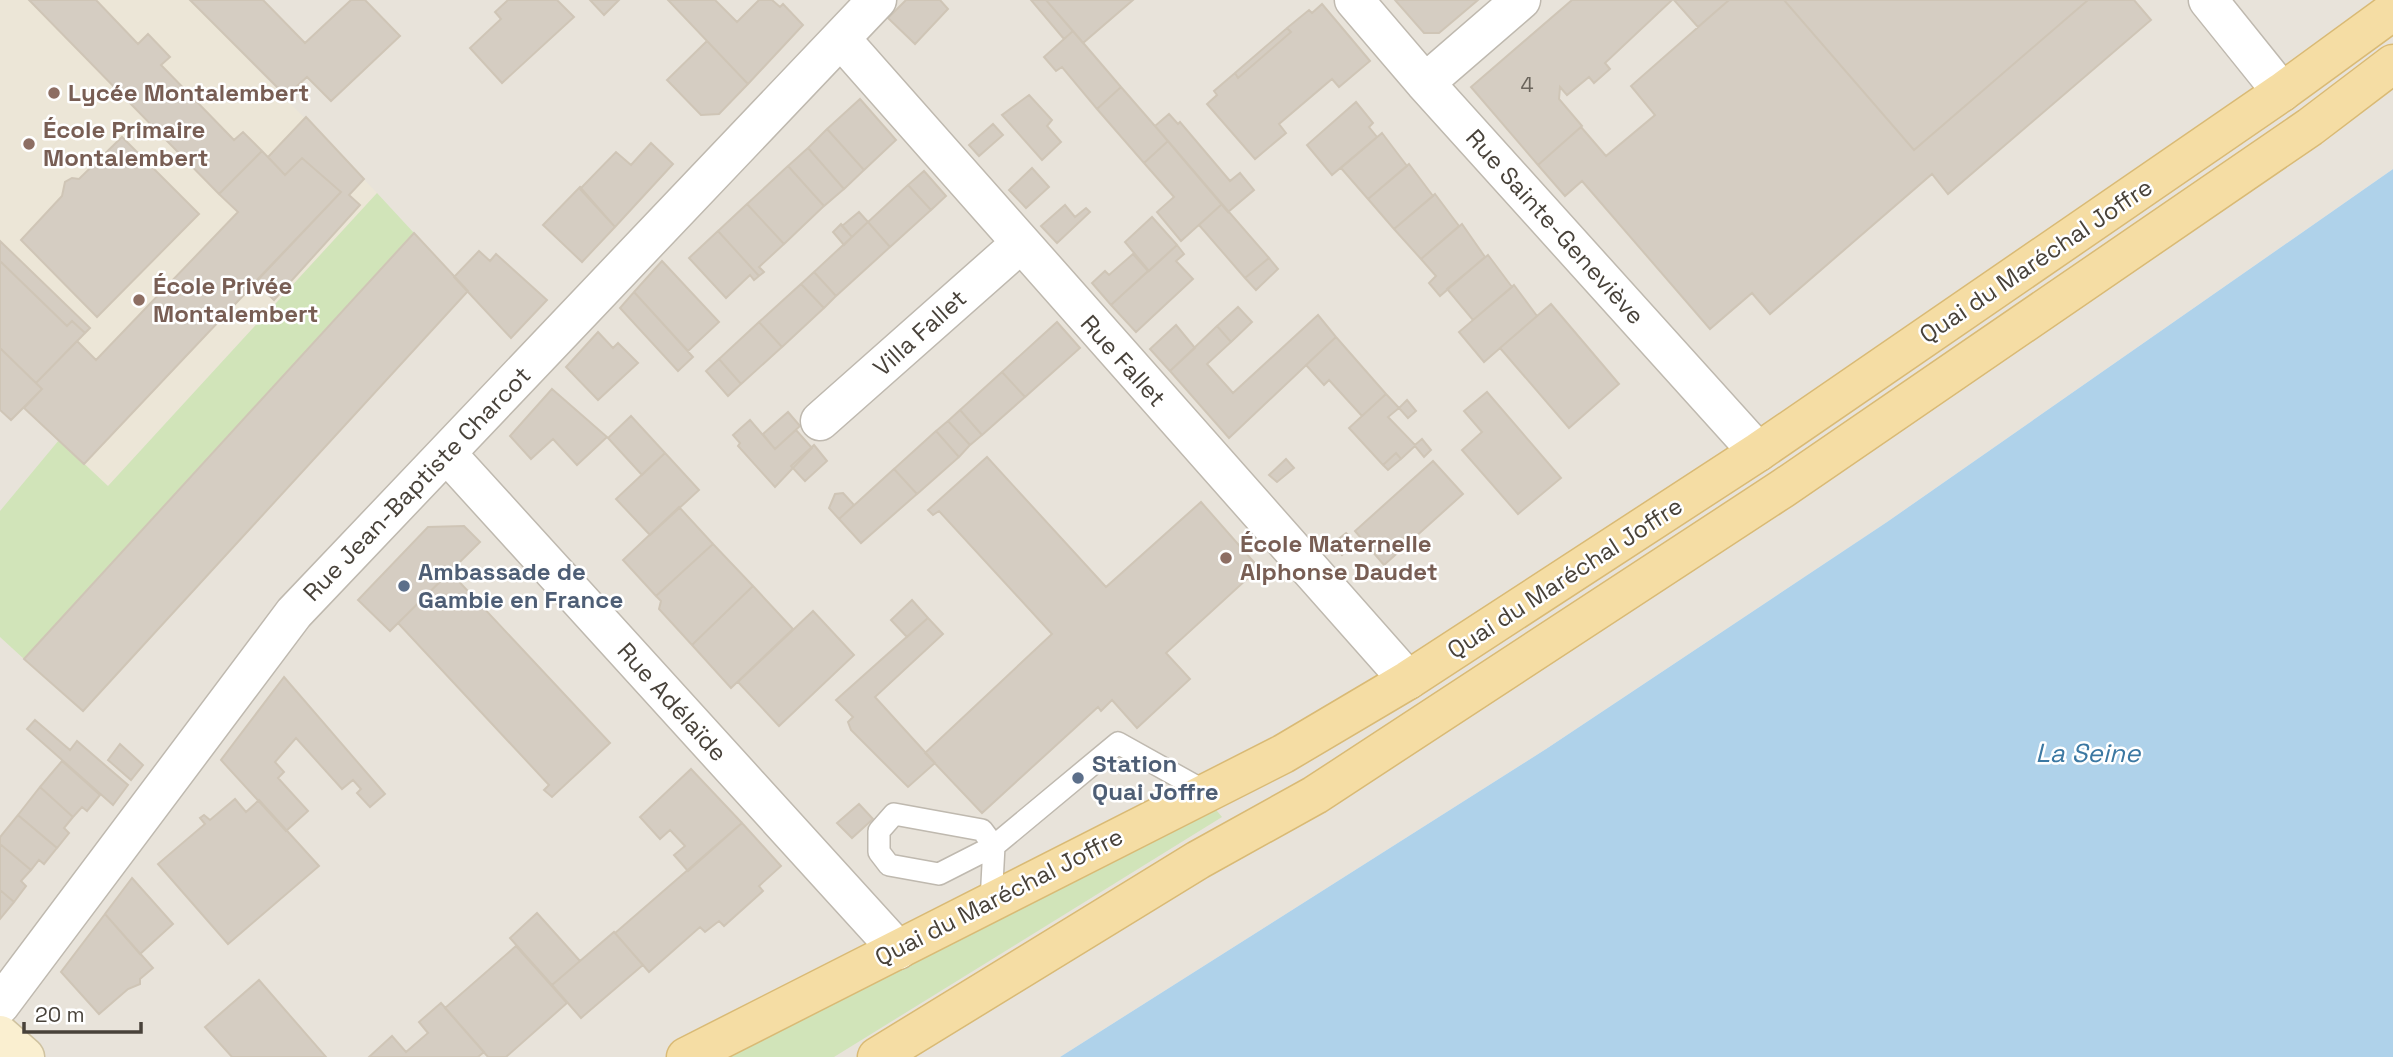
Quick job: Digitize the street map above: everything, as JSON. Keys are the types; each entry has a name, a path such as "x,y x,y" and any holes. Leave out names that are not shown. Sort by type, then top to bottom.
{"main road":[{"name":"Quai du Maréchal Joffre","path":"686,1057 1283,754 1408,680 1758,452 2282,92 2393,11"},
{"name":"Quai du Maréchal Joffre","path":"877,1057 1198,860 1315,796 1793,481 2309,127 2393,64"},
{"path":"0,1035 24,1057"}],"street":[{"name":"Rue Jean-Baptiste Charcot","path":"0,1005 294,613 877,0"},
{"name":"Rue Sainte-Geneviève","path":"1354,0 1425,83 1758,452"},
{"path":"1425,83 1521,0"},
{"path":"2208,0 2282,92"},
{"name":"Rue Fallet","path":"841,39 1408,680"},
{"name":"Villa Fallet","path":"820,421 1020,244"},
{"name":"Rue Adélaïde","path":"447,454 898,950"}],"lane":[{"path":"991,902 994,846 982,830 894,814 879,831 880,852 889,865 939,874 994,846 1118,743 1206,792"}],"shaded area":[{"path":"0,0 2393,0 2393,169 1887,522 1546,749 1060,1057 0,1057"},
{"name":"École Privée Montalembert","path":"0,0 190,0 377,193 108,486 24,408 11,420 0,410"}],"green space":[{"path":"377,193 414,233 24,659 0,637 0,511 59,440 108,486"},
{"path":"1212,805 1222,817 834,1057 727,1057"}],"water":[{"name":"La Seine","path":"2393,169 2393,1057 1060,1057 1546,749 1887,522"}],"building":[{"path":"29,0 96,0 138,44 148,34 170,57 161,65 234,140 243,132 262,151 219,194"},
{"path":"190,0 263,0 305,43 351,0 365,0 400,36 331,101 307,77 286,96"},
{"path":"508,0 557,0 574,17 502,83 470,48 501,19 495,12"},
{"path":"590,0 619,0 604,15"},
{"path":"668,0 715,0 737,22 759,0 772,0 780,7 783,4 803,25 748,84"},
{"path":"906,0 940,0 948,9 915,44 888,18"},
{"path":"1031,0 1046,0 1073,31 1064,39"},
{"path":"1046,0 1133,0 1083,43"},
{"path":"1395,0 1478,0 1439,33 1424,33"},
{"path":"1572,0 1672,0 1605,63 1610,69 1594,83 1589,77 1567,95 1560,87 1559,99 1582,126 1538,165 1471,87"},
{"path":"1674,0 1729,0 1698,27"},
{"path":"1729,0 1784,0 1914,150 2088,0 2134,0 2151,20 1948,194 1932,174 1770,314 1752,293 1710,329 1582,181 1565,196 1538,165 1581,127 1606,156 1655,115 1631,86"},
{"path":"1784,0 2088,0 1914,150"},
{"path":"1322,4 1370,61 1339,87 1332,79 1279,124 1286,133 1255,159 1207,104 1217,95 1214,91 1235,73 1238,78 1291,32 1287,28 1309,10 1312,13"},
{"path":"1287,28 1291,32 1238,78 1235,73"},
{"path":"1073,31 1121,87 1097,109 1062,67 1056,71 1044,57"},
{"path":"707,41 748,84 719,114 701,115 667,80"},
{"path":"1121,87 1168,141 1144,163 1097,109"},
{"path":"1029,95 1052,120 1047,126 1061,142 1042,160 1002,115"},
{"path":"860,99 896,140 864,170 827,129"},
{"path":"1356,102 1373,123 1369,127 1377,137 1332,175 1307,145"},
{"path":"1169,114 1178,124 1180,122 1230,181 1240,173 1254,190 1228,212 1155,126"},
{"path":"306,117 364,179 349,195 360,205 274,300 255,282 341,192 302,158 285,175 268,157"},
{"path":"993,124 1003,135 979,156 969,145"},
{"path":"827,129 864,170 844,189 808,148"},
{"path":"1382,133 1407,166 1368,199 1341,168"},
{"path":"122,137 199,214 97,317 21,240 62,196 65,182 72,178 79,179"},
{"path":"1168,141 1222,204 1181,241 1157,212 1174,197 1144,163"},
{"path":"651,143 673,164 615,227 580,189 616,152 631,165"},
{"path":"808,148 844,189 824,206 788,166"},
{"path":"262,151 285,175 302,158 341,192 84,464 24,408 42,389 36,383 77,341 96,360 238,212 219,194"},
{"path":"1409,164 1433,196 1394,229 1368,199"},
{"path":"788,166 824,206 784,244 747,204"},
{"path":"1032,168 1049,187 1026,208 1009,190"},
{"path":"924,171 946,196 931,210 908,185"},
{"path":"908,185 931,210 890,247 868,222"},
{"path":"580,187 615,227 582,262 543,225"},
{"path":"1435,194 1459,226 1421,259 1394,229"},
{"path":"747,204 784,244 759,267 764,272 759,276 718,231"},
{"path":"1222,204 1269,258 1245,278 1199,225"},
{"path":"1065,205 1075,217 1086,208 1090,212 1057,243 1041,226"},
{"path":"859,212 868,222 852,237 842,226"},
{"path":"1152,217 1177,245 1149,271 1125,242"},
{"path":"868,222 890,247 836,296 814,272"},
{"path":"841,224 852,237 844,245 833,232"},
{"path":"1462,224 1485,257 1440,296 1429,283 1436,276 1421,259"},
{"path":"718,231 759,276 754,280 750,275 726,298 689,258"},
{"path":"414,233 468,291 83,711 24,659"},
{"path":"0,241 90,328 85,333 72,321 67,326 0,261"},
{"path":"1177,245 1184,254 1176,261 1193,279 1136,332 1111,305"},
{"path":"479,251 490,261 496,254 547,300 511,338 454,277"},
{"path":"1133,254 1148,271 1111,305 1092,283 1105,271 1109,275"},
{"path":"1488,255 1512,287 1473,320 1447,289"},
{"path":"1269,258 1278,269 1256,290 1245,278"},
{"path":"0,261 67,326 72,321 85,333 36,383 0,348"},
{"path":"662,261 719,322 688,351 634,292"},
{"path":"814,272 836,296 824,308 801,284"},
{"path":"801,284 824,308 782,347 759,322"},
{"path":"1514,285 1537,316 1484,362 1459,332"},
{"path":"634,292 693,357 678,371 620,308"},
{"path":"1551,304 1619,384 1569,428 1500,348"},
{"path":"1238,307 1252,322 1231,342 1217,326"},
{"path":"1318,315 1336,337 1229,438 1170,371 1217,326 1231,342 1207,364 1233,393"},
{"path":"759,322 782,347 741,384 719,359"},
{"path":"1057,322 1080,348 1025,397 1002,372"},
{"path":"1176,325 1195,348 1170,371 1150,349"},
{"path":"598,332 613,348 618,343 638,363 598,400 566,367"},
{"path":"1336,337 1386,394 1362,416 1329,380 1324,385 1306,365"},
{"path":"0,348 42,389 11,420 0,410"},
{"path":"719,359 741,384 728,396 706,371"},
{"path":"1002,372 1025,397 982,435 960,410"},
{"path":"552,389 607,437 577,465 553,439 531,459 510,436"},
{"path":"1487,392 1561,478 1518,514 1462,450 1482,432 1464,411"},
{"path":"1386,394 1399,408 1388,417 1415,445 1422,439 1431,450 1424,457 1415,446 1401,459 1396,453 1383,465 1349,428"},
{"path":"1407,400 1416,411 1408,418 1399,408"},
{"path":"960,410 982,435 970,445 948,421"},
{"path":"788,412 800,426 775,449 763,434"},
{"path":"631,416 665,453 642,475 608,438"},
{"path":"750,420 775,449 796,430 812,448 775,487 738,446 740,443 733,435"},
{"path":"948,421 970,445 959,457 936,431"},
{"path":"936,431 959,457 917,494 894,469"},
{"path":"814,445 827,461 805,481 791,466"},
{"path":"665,453 699,490 650,535 616,499"},
{"path":"1396,453 1401,459 1388,470 1383,465"},
{"path":"987,457 1106,587 1201,502 1259,568 1166,653 1190,679 1137,728 1112,700 1101,711 1098,707 982,813 925,753 1052,634 939,511 933,515 928,510"},
{"path":"1286,459 1294,468 1277,482 1269,475"},
{"path":"1433,461 1463,494 1384,565 1355,531"},
{"path":"894,469 917,494 861,543 839,519"},
{"path":"843,493 854,505 839,519 829,508 835,494"},
{"path":"679,507 713,544 656,596 623,560"},
{"name":"Ambassade de Gambie en France","path":"464,526 480,542 390,631 358,600 428,527"},
{"path":"1346,533 1355,543 1342,555 1332,544"},
{"path":"713,544 753,586 692,645 659,609 661,601 656,596"},
{"path":"450,572 610,743 552,797 544,790 549,785 398,623"},
{"path":"753,586 793,629 731,688 692,645"},
{"path":"912,600 928,618 907,637 891,620"},
{"path":"813,611 854,655 779,726 738,682"},
{"path":"928,618 943,634 875,697 935,763 908,787 851,730 848,722 853,717 836,700"},
{"path":"284,677 385,794 370,807 357,793 361,789 353,780 342,789 296,738 275,762 284,772 278,778 308,811 286,831 221,760"},
{"path":"35,720 70,750 77,741 128,785 113,805 27,729"},
{"path":"120,744 143,765 131,780 108,760"},
{"path":"62,761 100,795 87,811 82,807 73,817 40,787"},
{"path":"691,769 742,823 688,871 674,855 685,846 670,830 660,839 640,817"},
{"path":"40,787 73,817 64,828 69,833 57,848 18,815"},
{"path":"235,799 246,812 259,800 319,866 228,944 158,864 205,824 200,818 204,815 210,820"},
{"path":"859,804 873,819 852,838 837,823"},
{"path":"18,815 57,848 44,864 39,860 31,870 0,844 0,837"},
{"path":"742,823 781,866 759,886 763,891 724,926 719,921 705,932 700,927 649,972 615,933"},
{"path":"0,844 31,870 21,881 26,886 14,902 0,890"},
{"path":"132,878 173,924 140,954 105,914"},
{"path":"0,890 14,902 0,919"},
{"path":"537,913 580,961 552,985 510,938"},
{"path":"105,914 153,968 140,979 140,984 128,989 99,1014 61,972"},
{"path":"614,932 643,965 581,1018 552,985"},
{"path":"516,946 567,1003 506,1057 488,1057 445,1008"},
{"path":"259,980 326,1057 232,1057 205,1027"},
{"path":"441,1003 484,1052 478,1057 369,1057 392,1036 406,1052 428,1033 419,1022"}],"place":[{"name":"Lycée Montalembert","path":"54,93"},
{"name":"École Primaire Montalembert","path":"29,144"},
{"name":"École Privée Montalembert","path":"139,300"},
{"name":"École Maternelle Alphonse Daudet","path":"1226,558"},
{"name":"Ambassade de Gambie en France","path":"404,586"},
{"name":"Station Quai Joffre","path":"1078,778"}]}
